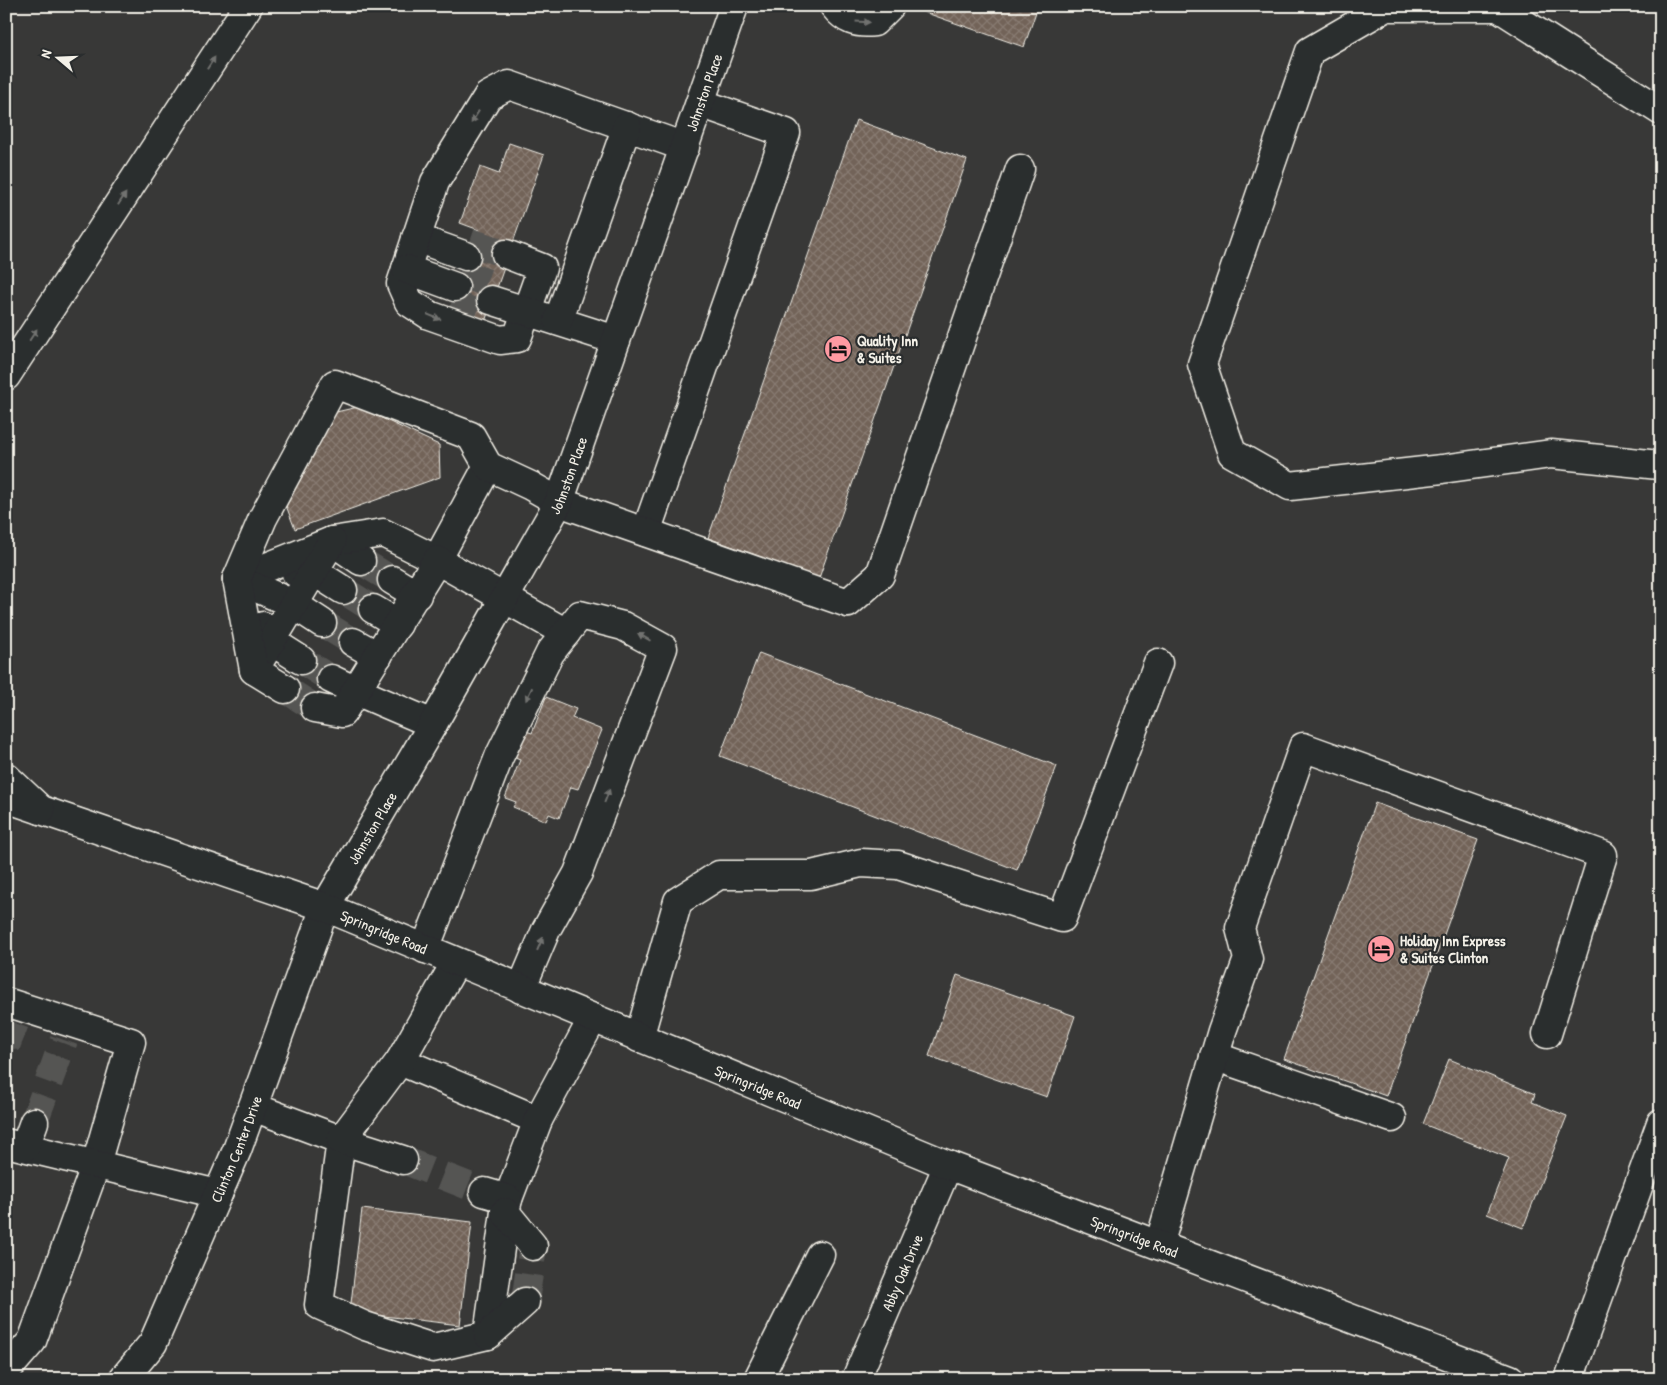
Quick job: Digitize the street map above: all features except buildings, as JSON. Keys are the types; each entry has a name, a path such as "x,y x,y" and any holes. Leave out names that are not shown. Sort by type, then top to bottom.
{"main road":[{"path":"6,376 248,6"},
{"name":"Johnston Place","path":"325,907 434,724 559,502 734,6"},
{"path":"834,6 839,13 850,20 862,23 874,22 890,6"},
{"path":"1660,464 1551,454 1442,469 1290,486 1232,453 1202,364 1310,50 1386,7 1498,7 1661,111"},
{"path":"616,340 558,321 529,305 496,285 542,268 529,305 517,338 500,340 429,315 409,302 411,254 435,182 488,96 509,86 685,147"},
{"path":"646,532 786,133 700,103"},
{"path":"558,321 627,126"},
{"path":"285,690 254,670 237,579 263,518 335,384 471,436 488,466 532,486 559,502 848,603 880,575 1020,169"},
{"path":"411,254 460,272 411,254"},
{"path":"315,708 342,713 417,595 488,466"},
{"path":"237,579 332,541 383,533 437,560 566,633"},
{"path":"332,541 361,561"},
{"path":"254,670 332,541"},
{"path":"237,579 313,571 343,590"},
{"path":"237,579 293,604 322,623"},
{"path":"237,579 271,641 301,660"},
{"path":"392,580 417,595"},
{"path":"373,609 398,624"},
{"path":"424,949 499,757 550,653 580,615 623,626 663,648 578,873 546,930 521,989"},
{"path":"353,642 378,656"},
{"path":"639,1038 678,901 719,875 811,875 861,863 898,865 1062,918 1158,663"},
{"path":"331,679 434,724"},
{"path":"1159,1246 1214,1056 1248,959 1240,928 1303,747 1602,855 1547,1034"},
{"path":"6,777 18,802"},
{"name":"Springridge Road","path":"18,802 325,907 948,1165 1510,1379"},
{"name":"Clinton Center Drive","path":"123,1379 153,1343 238,1150 325,907"},
{"path":"456,962 400,1061 341,1140 319,1305 365,1326 433,1348 488,1335 525,1302"},
{"path":"6,1371 32,1342 96,1164 130,1042 66,1031 14,1010"},
{"path":"488,1335 499,1201 538,1120 593,1018"},
{"path":"1214,1056 1392,1118"},
{"path":"400,1061 538,1120"},
{"path":"253,1107 341,1140 403,1160"},
{"path":"1569,1379 1661,1123"},
{"path":"22,1137 96,1164 218,1194"},
{"name":"Abby Oak Drive","path":"856,1379 948,1165"},
{"path":"499,1201 533,1246"},
{"path":"758,1379 820,1255"}],"tunnel":[{"path":"470,242 506,254"},
{"path":"460,273 496,286"},
{"path":"451,303 487,317"},
{"path":"361,561 392,580"},
{"path":"343,590 373,609"},
{"path":"322,623 353,642"},
{"path":"301,660 331,679"},
{"path":"285,689 315,708"},
{"path":"6,1046 15,1023"},
{"path":"34,1122 64,1040"},
{"path":"403,1160 484,1192"},
{"path":"525,1302 533,1246"}],"place":[{"name":"Quality Inn & Suites","path":"838,349"},
{"name":"Holiday Inn Express & Suites Clinton","path":"1381,949"}]}
